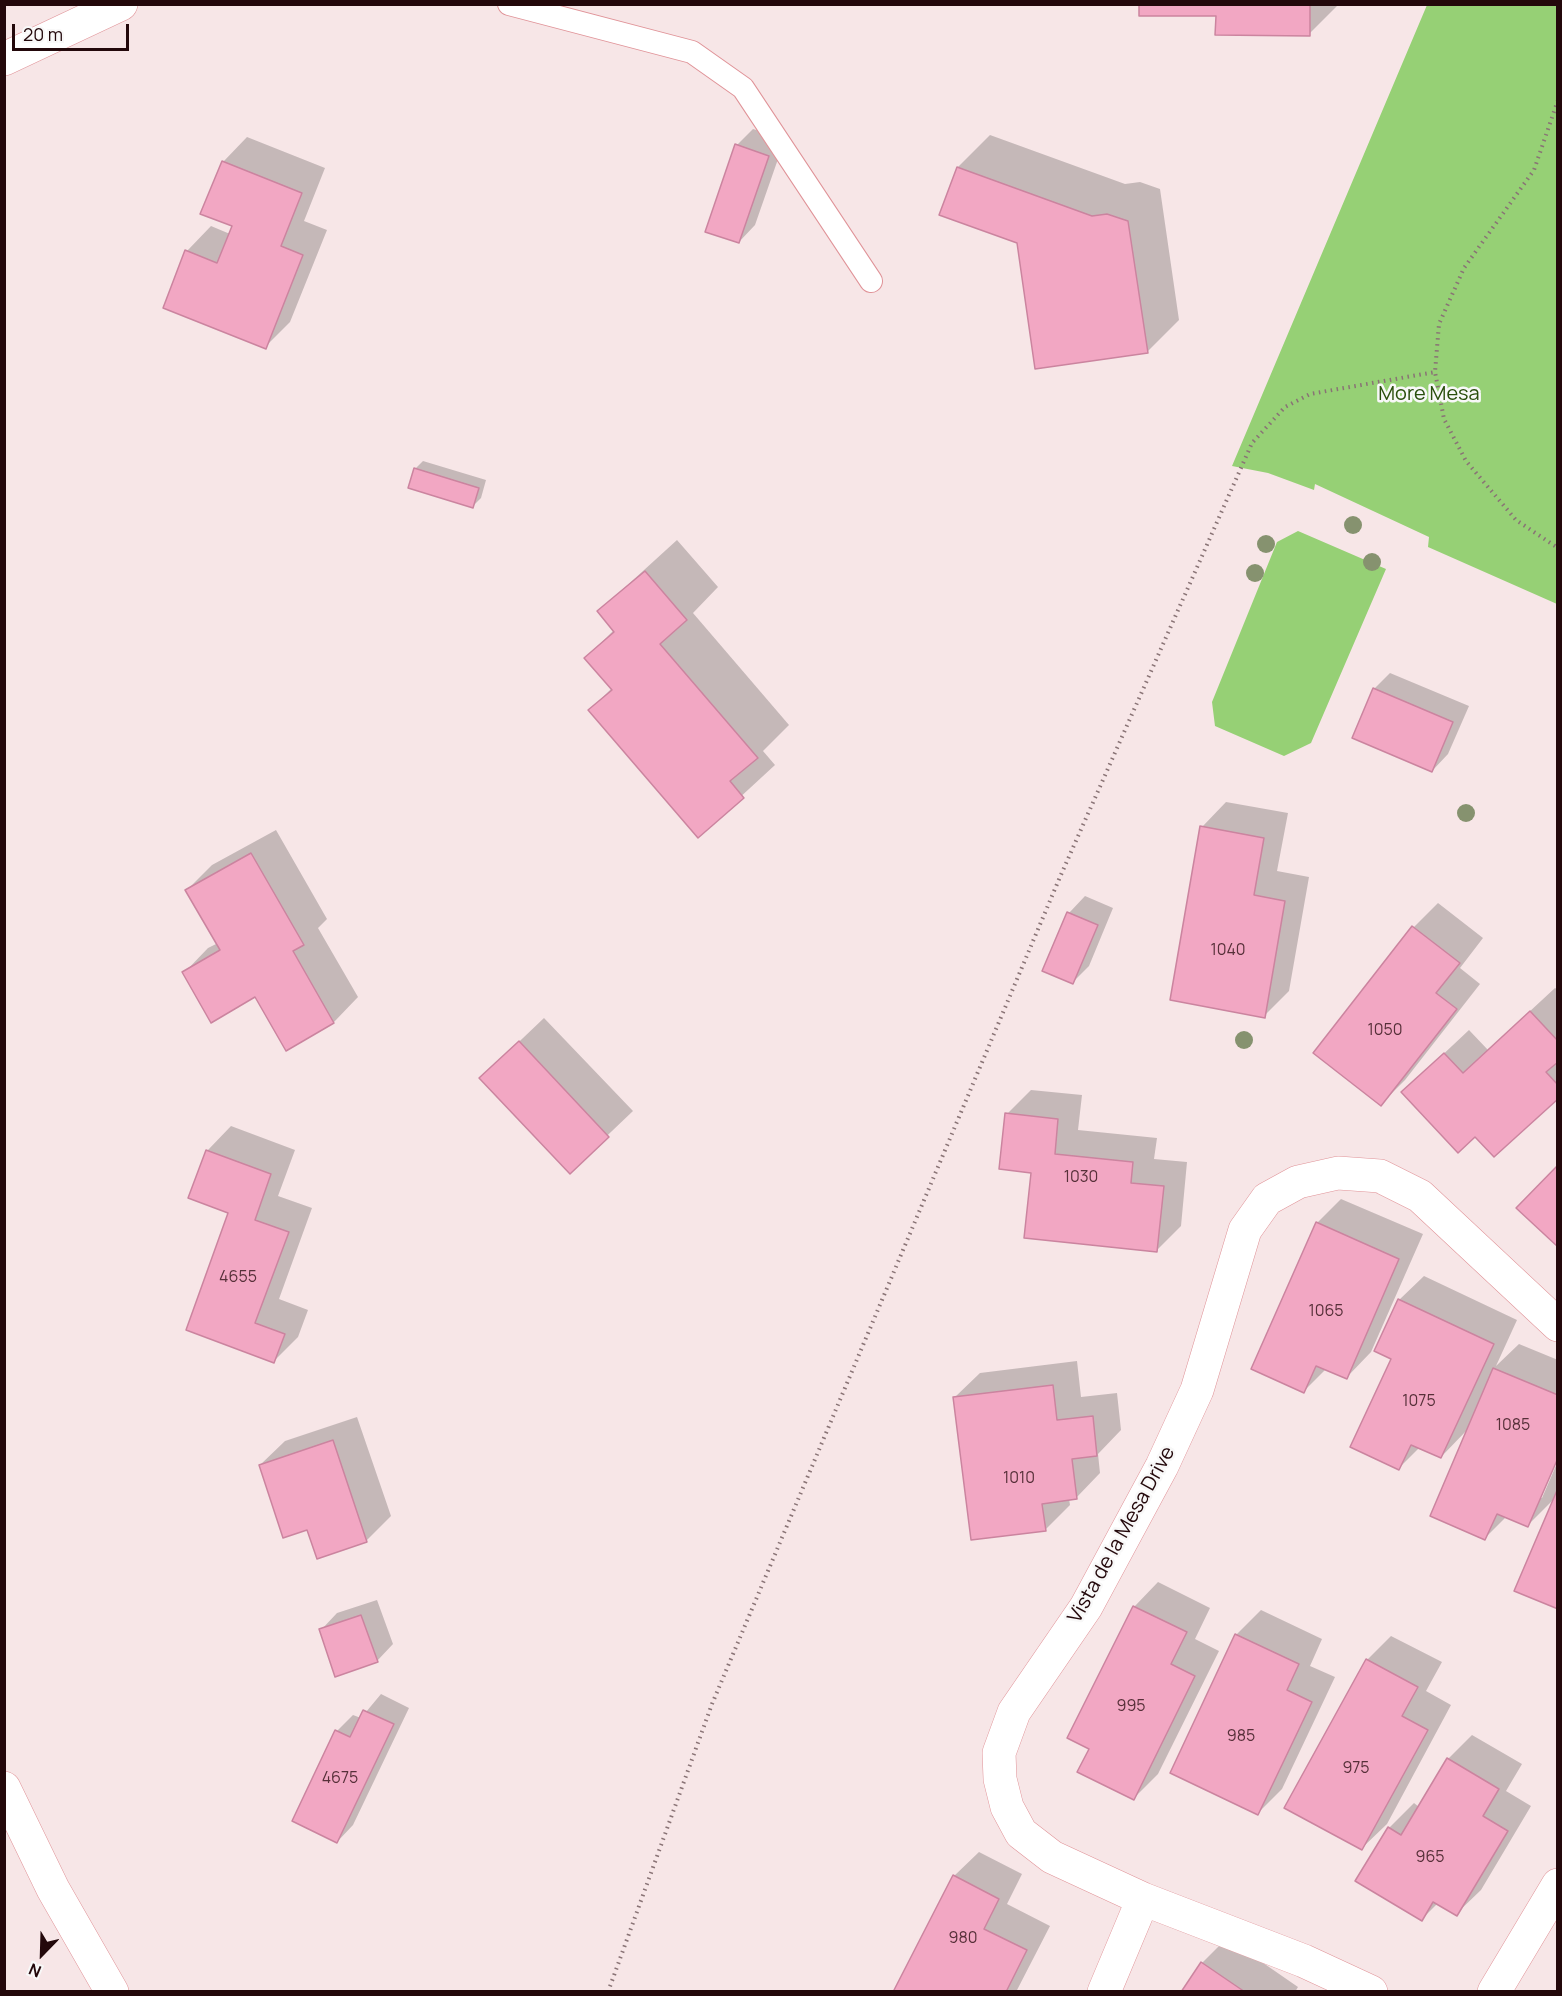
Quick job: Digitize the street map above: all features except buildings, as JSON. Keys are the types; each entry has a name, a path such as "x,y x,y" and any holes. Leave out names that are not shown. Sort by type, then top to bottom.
{"street":[{"path":"4,59 121,4"},
{"name":"Vista de la Mesa Drive","path":"1371,1992 1304,1961 1143,1899 1052,1857 1021,1833 1006,1807 1000,1779 999,1752 1014,1712 1086,1607 1162,1466 1197,1390 1245,1230 1267,1199 1298,1182 1338,1173 1380,1176 1420,1196 1557,1325"},
{"path":"4,1788 53,1889 112,1992"},
{"path":"1494,1992 1557,1885"},
{"path":"1104,1992 1143,1899"}],"lane":[{"path":"509,4 692,52 743,88 871,281"}],"path":[{"path":"1557,100 1534,170 1460,277 1439,324 1435,372 1444,419 1466,461 1516,520 1557,549"},
{"path":"608,1992 712,1704 1060,876 1252,443 1285,407 1310,394 1435,372"}],"green space":[{"name":"More Mesa","path":"1427,5 1557,5 1557,604 1428,547 1429,537 1315,484 1314,490 1268,473 1232,466"},
{"path":"1298,531 1386,569 1311,743 1284,756 1215,726 1212,702 1277,542"}]}
